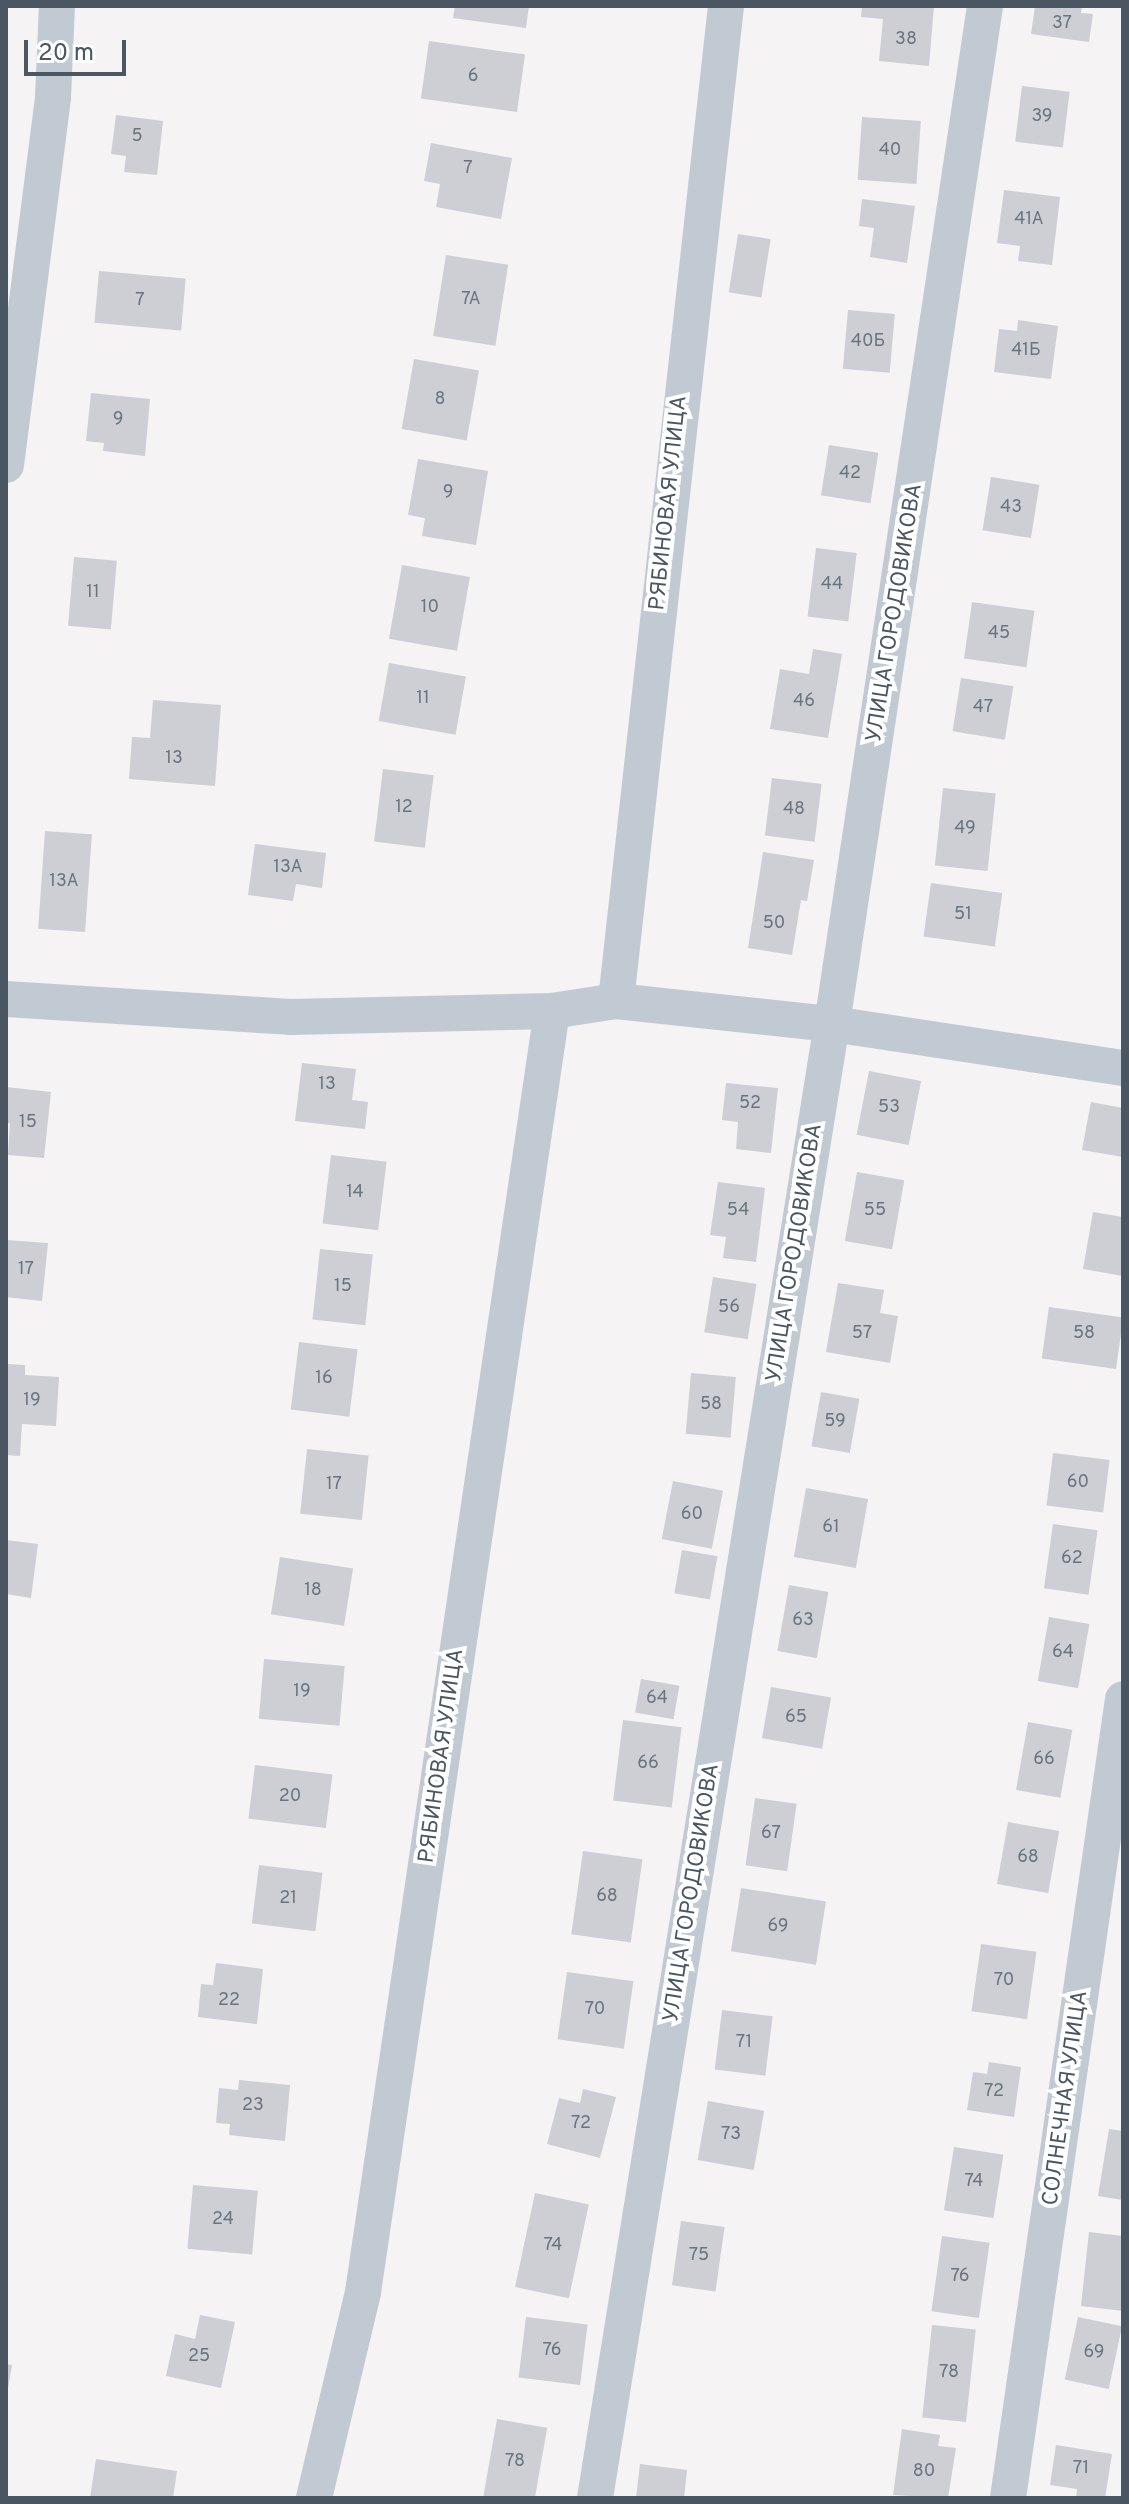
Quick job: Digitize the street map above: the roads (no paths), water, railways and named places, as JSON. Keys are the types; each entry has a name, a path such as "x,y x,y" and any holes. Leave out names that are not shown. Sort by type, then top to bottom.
{"street":[{"path":"6,465 53,97 57,6"},
{"name":"РЯБИНОВАЯ УЛИЦА","path":"616,1001 726,6"},
{"name":"УЛИЦА ГОРОДОВИКОВА","path":"595,2498 832,1024 985,6"},
{"path":"6,999 290,1017 552,1011 616,1001 832,1024 1123,1068"},
{"name":"РЯБИНОВАЯ УЛИЦА","path":"314,2498 363,2292 552,1011"},
{"name":"СОЛНЕЧНАЯ УЛИЦА","path":"1008,2498 1123,1699"}]}
